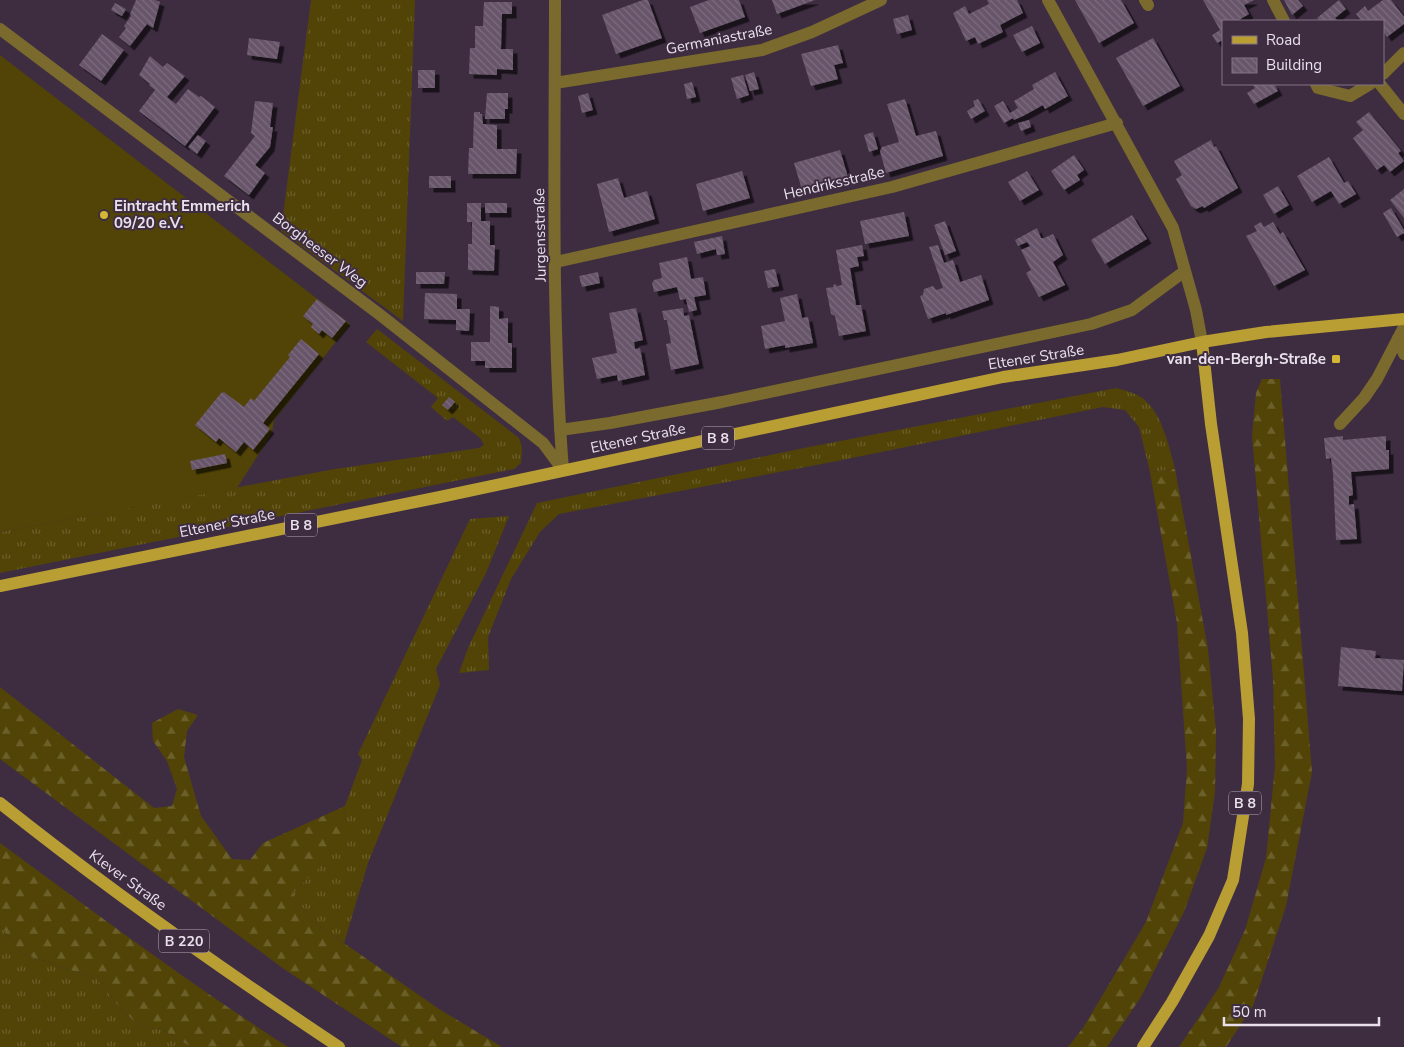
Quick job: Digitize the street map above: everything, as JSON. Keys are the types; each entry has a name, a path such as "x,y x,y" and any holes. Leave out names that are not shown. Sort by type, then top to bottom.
{"main road":[{"name":"Eltener Straße","path":"0,586 440,497 1004,377 1131,357 1202,342 1266,332 1404,319"},
{"name":"B 8","path":"1143,1047 1172,1002 1209,936 1233,880 1248,784 1249,719 1242,633 1211,424 1202,342"},
{"name":"Klever Straße","path":"0,803 82,867 169,930 340,1047"}],"street":[{"name":"Jurgensstraße","path":"555,0 556,262 560,430 564,470"},
{"name":"Germaniastraße","path":"555,83 762,50 812,32 881,0"},
{"path":"1048,0 1173,228 1196,310 1202,342"},
{"path":"1273,0 1283,20"},
{"name":"Borgheeser Weg","path":"0,29 386,320 543,443 564,470"},
{"path":"1384,73 1404,53"},
{"path":"1316,85 1318,88 1350,96 1368,85"},
{"path":"1381,85 1404,114"},
{"name":"Hendriksstraße","path":"556,262 892,187 1116,123"},
{"name":"Eltener Straße","path":"560,430 610,423 722,402 1091,324 1132,310 1185,271"},
{"path":"1401,333 1404,354"},
{"path":"1340,424 1373,386 1401,333"}],"green space":[{"path":"311,0 415,0 403,321 281,231"},
{"name":"Eintracht Emmerich 09/20 e.V.","path":"0,55 350,324 274,420 272,433 237,488 0,532"},
{"path":"377,329 519,438 522,447 521,463 514,469 0,573 0,532 335,469 479,448 484,445 480,438 453,417 447,421 431,407 438,398 366,342"},
{"path":"1262,379 1280,379 1312,772 1286,906 1253,1006 1226,1047 1179,1047 1218,989 1236,950 1245,930 1266,858 1275,766 1273,678 1252,436 1256,393"},
{"path":"1116,388 1139,396 1153,409 1163,428 1175,469 1150,472 1139,427 1125,410 1103,407 832,462 559,514 540,532 511,579 488,637 489,670 459,673 468,648 537,503 804,448"},
{"path":"1175,469 1208,649 1216,731 1215,792 1207,848 1184,912 1141,997 1107,1047 1068,1047 1083,1028 1146,922 1183,823 1187,769 1177,623 1150,472"},
{"path":"509,516 486,573 436,669 440,685 368,863 344,943 312,921 293,893 341,845 345,806 362,760 358,754 470,519"},
{"path":"0,687 154,808 172,806 177,789 167,761 153,741 152,723 178,709 198,715 187,731 184,757 201,816 232,859 250,860 263,843 345,806 342,845 293,893 312,921 439,1009 502,1047 402,1047 284,969 0,759"},
{"path":"0,843 178,973 288,1047 191,1047 163,1030 139,1026 116,1003 97,979 21,953 0,925"},
{"path":"0,925 21,953 97,979 116,1003 139,1026 163,1030 191,1047 0,1047"}],"building":[{"path":"136,0 155,0 160,2 153,28 147,24 130,46 119,37 126,28 124,26 131,16 130,14"},
{"path":"643,0 648,0 662,38 616,54 602,15"},
{"path":"709,0 739,0 745,17 700,33 690,7"},
{"path":"772,0 815,0 777,14"},
{"path":"987,0 1017,0 1023,13 1000,25 1003,32 978,44 975,37 966,41 953,13 965,6 969,14 989,4"},
{"path":"1075,0 1121,0 1134,23 1099,43"},
{"path":"1203,0 1254,0 1244,5 1249,14 1239,20 1222,20 1222,40 1217,43 1212,35 1220,30"},
{"path":"1284,0 1298,0 1303,6 1292,15"},
{"path":"1339,0 1346,9 1335,18 1337,20 1319,20 1317,18"},
{"path":"1383,0 1391,0 1404,17 1404,24 1387,37 1384,32 1384,20 1361,20 1356,14 1365,6 1368,11"},
{"path":"484,2 512,2 512,14 502,14 501,49 513,49 513,70 497,69 497,75 469,74 470,48 475,48 475,26 483,26"},
{"path":"115,3 126,9 122,16 111,10"},
{"path":"908,15 912,30 897,34 893,19"},
{"path":"1032,26 1040,43 1022,52 1013,35"},
{"path":"102,34 124,50 101,81 79,65"},
{"path":"249,38 280,42 277,59 247,55"},
{"path":"1153,38 1180,86 1143,106 1116,58"},
{"path":"838,45 843,63 834,65 838,79 811,86 801,54"},
{"path":"150,56 163,67 167,63 185,76 167,97 172,101 176,104 188,89 215,107 185,146 139,111 155,90 139,75"},
{"path":"418,70 435,70 435,88 418,88"},
{"path":"754,72 759,89 750,91 745,75"},
{"path":"1055,72 1068,96 1045,109 1043,105 1023,116 1014,120 1013,118 1004,123 994,106 1003,101 1010,113 1018,108 1014,101 1034,89 1032,85"},
{"path":"743,75 749,95 737,99 731,78"},
{"path":"692,82 696,97 687,99 684,84"},
{"path":"1253,85 1275,85 1278,91 1254,104 1247,93 1255,88"},
{"path":"487,93 508,93 508,109 505,109 505,119 485,119"},
{"path":"588,93 593,110 582,113 578,96"},
{"path":"905,99 916,136 936,131 943,156 886,173 880,151 882,147 899,142 887,104"},
{"path":"978,99 985,111 971,119 967,111 975,106 973,101"},
{"path":"255,101 273,103 270,127 273,127 270,147 255,165 265,173 249,195 224,176 255,136 251,133"},
{"path":"474,112 482,114 483,124 497,125 497,149 517,149 516,174 468,174 469,148 473,148"},
{"path":"1369,112 1401,151 1398,153 1404,161 1390,172 1384,165 1377,170 1353,138 1363,130 1356,122"},
{"path":"1029,120 1031,127 1021,131 1018,123"},
{"path":"873,132 878,149 869,152 864,135"},
{"path":"198,135 206,141 197,154 188,147"},
{"path":"1211,140 1238,188 1204,208 1203,206 1196,209 1191,206 1176,179 1182,175 1174,161"},
{"path":"840,150 848,177 802,190 794,163"},
{"path":"1074,155 1084,170 1077,175 1080,180 1064,190 1051,171"},
{"path":"1329,157 1344,183 1348,181 1356,194 1339,204 1331,191 1312,202 1297,176"},
{"path":"742,171 750,198 703,211 696,184"},
{"path":"1027,171 1039,190 1020,201 1008,182"},
{"path":"429,176 451,176 451,188 429,188"},
{"path":"618,178 624,198 647,191 655,219 609,232 597,184"},
{"path":"1278,186 1289,205 1274,214 1263,195"},
{"path":"1404,189 1404,218 1390,200"},
{"path":"467,203 481,203 481,221 490,221 490,245 495,245 494,271 468,270 468,244 472,244 472,222 467,222"},
{"path":"485,203 507,203 507,213 485,213"},
{"path":"1391,208 1404,230 1404,233 1397,237 1383,213"},
{"path":"904,212 909,236 865,244 860,221"},
{"path":"1132,215 1147,239 1105,264 1091,240"},
{"path":"945,221 956,251 945,255 934,225"},
{"path":"1261,222 1264,227 1273,222 1280,234 1283,232 1305,270 1274,286 1246,236 1257,231 1254,226"},
{"path":"1037,228 1041,238 1053,234 1063,255 1053,262 1065,285 1039,297 1026,273 1031,270 1021,250 1030,246 1027,242 1018,246 1015,240"},
{"path":"722,236 725,254 717,255 716,249 697,254 694,242"},
{"path":"862,245 864,256 857,257 859,266 850,268 856,305 861,305 866,331 839,336 835,316 831,314 826,288 834,287 833,285 836,284 836,286 842,285 836,250"},
{"path":"938,245 944,263 953,260 960,282 981,275 989,300 946,315 946,313 928,319 920,296 923,295 924,289 933,286 936,290 943,288 929,247"},
{"path":"687,257 691,279 703,277 706,295 694,297 697,310 689,312 686,299 680,300 677,287 654,292 652,283 654,280 662,278 659,263"},
{"path":"775,269 779,286 768,288 764,271"},
{"path":"416,272 445,272 444,284 416,284"},
{"path":"598,272 600,283 582,287 579,276"},
{"path":"425,293 457,294 457,309 470,309 469,331 456,330 456,320 424,319"},
{"path":"797,294 802,318 808,317 813,343 765,349 761,326 785,321 780,298"},
{"path":"317,299 346,321 332,338 322,330 319,334 311,327 313,324 303,316"},
{"path":"490,306 499,307 499,319 508,318 508,343 512,343 512,368 485,368 485,361 471,361 471,342 490,342"},
{"path":"636,308 643,340 634,342 635,349 640,348 645,375 618,381 617,375 597,379 592,358 617,353 609,313"},
{"path":"683,308 684,316 689,315 699,364 671,370 666,344 671,343 667,320 664,320 662,311"},
{"path":"301,339 319,354 263,423 270,429 253,450 244,442 236,452 219,438 216,442 195,425 221,393 224,392 244,407 251,398 254,401 290,357 288,355"},
{"path":"449,397 455,402 448,410 442,405"},
{"path":"1343,436 1343,440 1386,436 1386,450 1389,450 1389,469 1351,472 1353,495 1349,496 1349,505 1354,504 1357,539 1336,540 1333,473 1331,458 1326,459 1324,438"},
{"path":"225,454 227,463 192,470 190,461"},
{"path":"1341,647 1376,651 1375,658 1404,660 1402,691 1338,686"}],"place":[{"name":"Eintracht Emmerich 09/20 e.V.","path":"104,215"},
{"name":"van-den-Bergh-Straße","path":"1336,359"}]}
